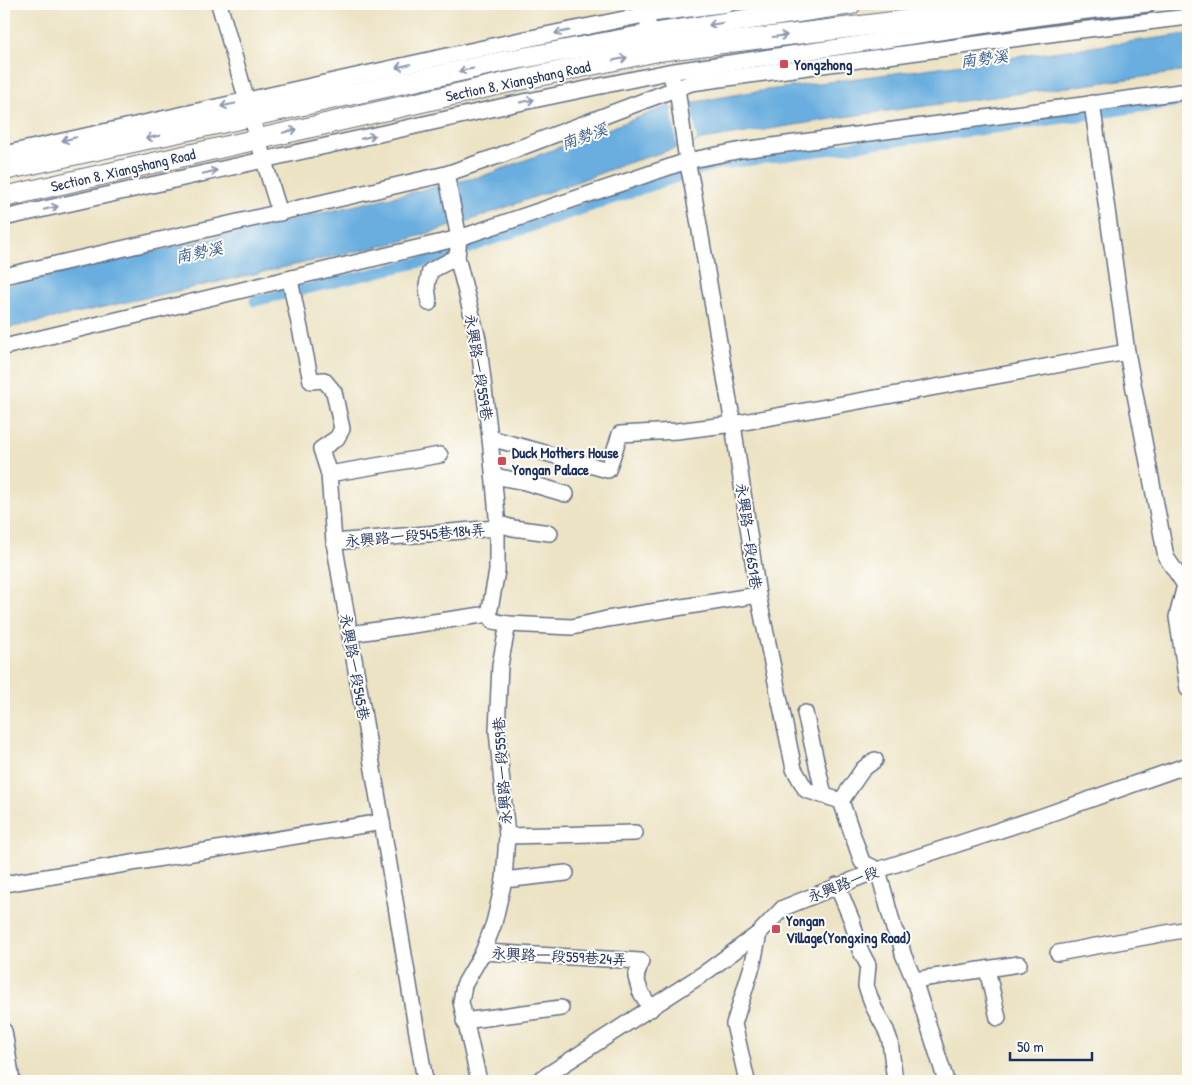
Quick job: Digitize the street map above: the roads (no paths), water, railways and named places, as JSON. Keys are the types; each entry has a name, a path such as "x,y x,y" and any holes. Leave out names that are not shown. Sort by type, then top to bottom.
{"main road":[{"name":"Section 8, Xiangshang Road","path":"4,197 504,83 655,43 851,4"},
{"name":"Section 8, Xiangshang Road","path":"4,170 250,108 501,62 655,43 1039,4"}],"street":[{"path":"219,4 280,213"},
{"path":"4,154 250,108 643,10 728,4"},
{"path":"4,218 509,105 668,72 1062,9 1148,4"},
{"path":"643,10 655,43 677,88"},
{"path":"4,276 280,213 447,178 501,155 691,84 1044,35 1188,18"},
{"name":"永興路一段651巷","path":"677,88 687,161 733,424 758,595 794,769 806,790 841,801"},
{"path":"4,347 290,280 459,233 687,161 742,150 1188,91"},
{"path":"1092,103 1127,352 1166,558 1185,585 1177,617 1188,689"},
{"name":"永興路一段559巷","path":"447,178 459,233 457,257 478,339 494,476 497,571 489,614"},
{"path":"429,303 427,286 430,271 457,257"},
{"name":"永興路一段545巷","path":"290,280 311,381 324,380 334,392 342,429 337,438 321,449 328,474 334,542 425,1081"},
{"path":"490,438 608,470 620,434 677,431 733,424 1127,352"},
{"path":"328,474 440,454"},
{"path":"494,476 525,482 566,494"},
{"name":"永興路一段545巷184弄","path":"334,542 496,526 550,533"},
{"path":"350,634 489,614 493,621 508,624 572,627 607,619 758,595"},
{"name":"永興路一段559巷","path":"479,1081 461,1002 464,985 483,952 500,900 504,880 507,836 497,731 500,665 508,624"},
{"path":"806,713 824,795"},
{"path":"875,760 863,769 841,801 862,862 878,870 894,929 900,940 903,954 914,980 946,1081"},
{"name":"永興路一段","path":"538,1081 706,972 759,933 783,908 878,870 1040,817 1188,765"},
{"path":"4,884 382,822"},
{"path":"507,836 635,833"},
{"path":"504,880 566,873"},
{"path":"837,885 852,921 860,950 868,964 866,986 890,1041 896,1081"},
{"path":"1058,953 1188,929"},
{"path":"747,1081 734,1024 753,964 759,933"},
{"name":"永興路一段559巷24弄","path":"483,952 641,961 636,978 640,991 651,1009"},
{"path":"914,980 1018,964"},
{"path":"988,969 998,1018"},
{"path":"464,1021 561,1008"},
{"path":"4,1031 12,1081"}],"water":[{"name":"南勢溪","path":"1188,34 1188,71 850,116 702,140 634,161 468,221 399,242 4,329 4,286 483,176 663,108 745,93"}],"waterway":[{"path":"255,301 451,255 712,165 1009,126 1188,100"}],"place":[{"name":"Yongzhong","path":"784,64"},
{"name":"Duck Mothers House Yongan Palace","path":"502,461"},
{"name":"Yongan Village(Yongxing Road)","path":"776,929"}]}
